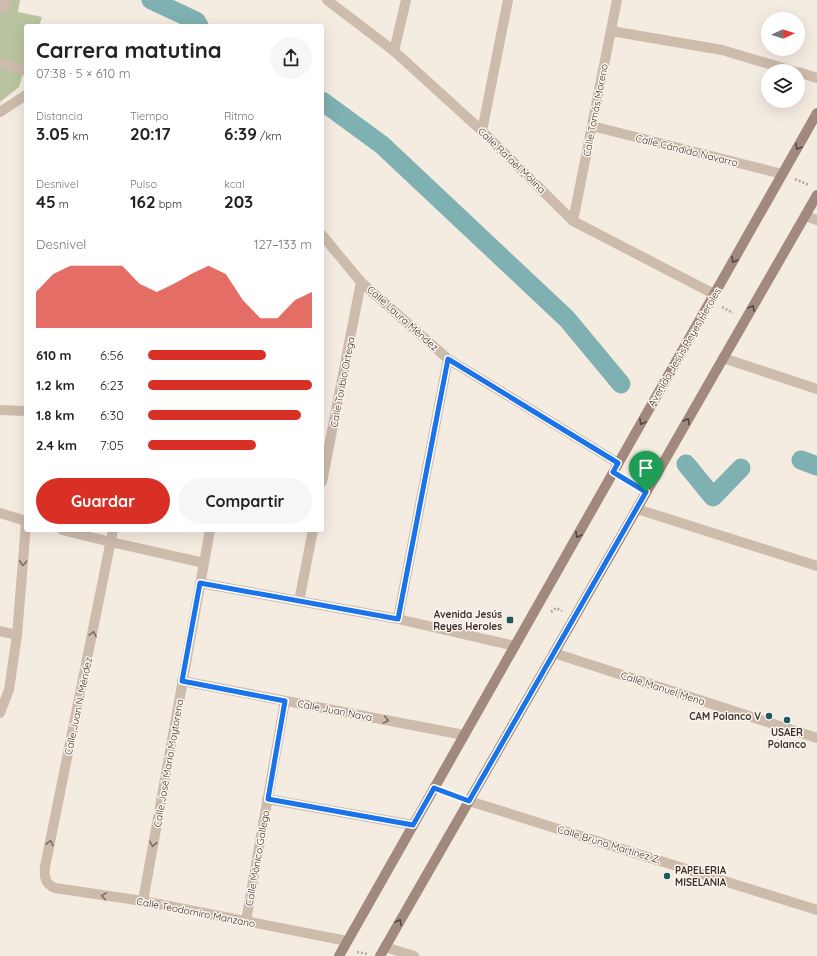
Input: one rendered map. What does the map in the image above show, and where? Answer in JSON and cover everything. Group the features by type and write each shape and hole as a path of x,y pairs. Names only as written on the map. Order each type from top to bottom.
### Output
{"street":[{"name":"Calle Rafaél Molina","path":"327,0 394,51 482,131 574,221 712,298"},
{"path":"394,51 406,0"},
{"path":"482,131 508,0"},
{"name":"Calle Tomás Moreno","path":"574,221 617,0"},
{"path":"611,31 722,50 769,64"},
{"path":"0,62 24,70"},
{"path":"805,74 817,78"},
{"path":"0,112 24,96"},
{"name":"Avenida Jesús Reyes Heroles","path":"339,956 817,113"},
{"name":"Calle Cándido Navarro","path":"592,126 782,174"},
{"path":"380,956 817,195"},
{"path":"805,216 817,220"},
{"name":"Calle Laura Méndez","path":"324,237 361,282 448,359 618,463"},
{"name":"Calle Toribio Ortega","path":"324,472 361,282"},
{"path":"723,358 817,388"},
{"path":"398,619 448,359"},
{"path":"0,410 24,411"},
{"path":"637,509 817,566"},
{"path":"0,512 24,520"},
{"path":"0,713 9,690 17,635 25,532"},
{"path":"70,532 204,563"},
{"name":"Calle Juan N. Méndez","path":"46,882 45,867 113,532"},
{"name":"Calle José María Maytorena","path":"143,901 210,532"},
{"path":"299,601 313,532"},
{"path":"200,583 398,619 515,646"},
{"path":"0,630 17,635"},
{"name":"Calle Manuel Mena","path":"554,653 817,738"},
{"name":"Calle Juan Nava","path":"182,681 464,735"},
{"name":"Calle Mónico Gallego","path":"246,921 285,701"},
{"path":"268,799 413,825"},
{"name":"Calle Bruno Martínez Z.","path":"469,801 817,910"},
{"name":"Calle Teodomiro Manzano","path":"46,882 55,888 143,901 347,941"},
{"path":"385,947 414,956"}],"path":[{"path":"782,174 810,185"},
{"path":"712,298 736,314"},
{"path":"613,472 646,492"},
{"path":"551,612 556,608 564,611 562,618"},
{"path":"434,788 469,801"}],"green space":[{"path":"0,0 20,0 18,12 42,17 40,24 24,24 24,70 19,87 0,102"}],"waterway":[{"path":"151,0 196,21 198,24"},
{"path":"324,102 382,145 567,319 621,384"},
{"path":"801,460 817,466"},
{"path":"686,464 713,497 741,468"}],"place":[{"name":"Avenida Jesús Reyes Heroles","path":"510,620"},
{"name":"CAM Polanco V","path":"769,716"},
{"name":"USAER Polanco","path":"787,720"},
{"name":"PAPELERIA MISELANIA","path":"667,876"}],"route":[{"path":"448,359 618,463 613,472 646,492 469,801 434,788 413,825 268,799 285,701 182,681 200,583 398,619 448,359"}]}
